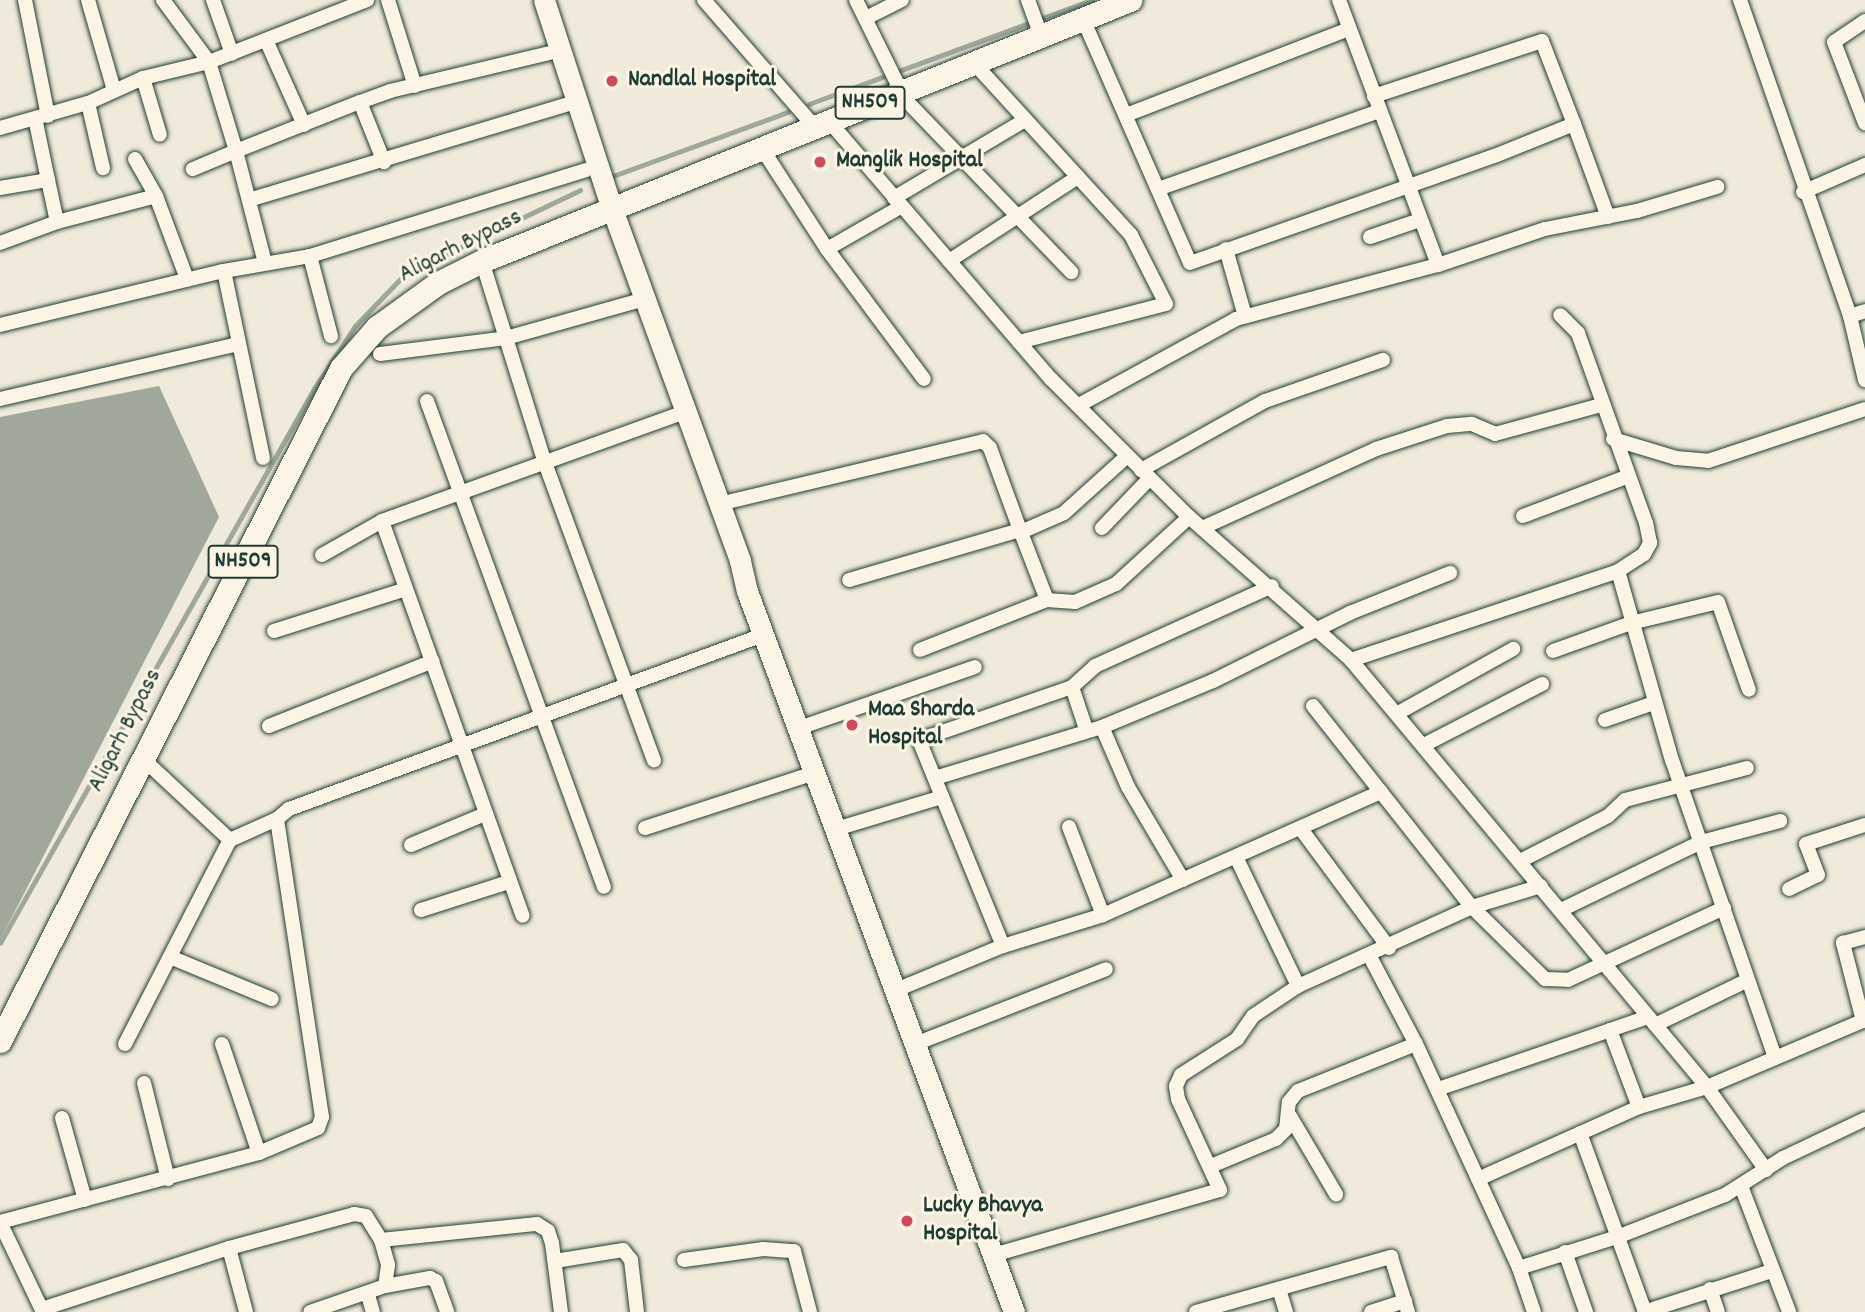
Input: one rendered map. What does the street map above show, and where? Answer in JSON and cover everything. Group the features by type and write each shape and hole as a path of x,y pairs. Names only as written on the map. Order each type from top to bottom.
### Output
{"highway":[{"name":"Aligarh Bypass","path":"0,1041 341,368 406,303 482,261 606,208 821,123 897,84 973,62 1038,27 1083,19 1130,0"}],"main road":[{"path":"531,0 586,170 606,208 719,504 747,592 1014,1312"},
{"path":"544,0 634,302 731,564 747,592"}],"street":[{"path":"25,0 48,180 57,222"},
{"path":"88,0 114,90"},
{"path":"163,0 209,62 252,199 265,263"},
{"path":"213,0 232,54"},
{"path":"0,128 88,103 143,78 232,54 367,0"},
{"path":"388,0 415,86"},
{"path":"704,0 898,202 1018,342 1126,457 1189,517 1272,586 1351,660 1398,713 1707,1087 1766,1170"},
{"path":"856,0 897,84 961,158 1071,272"},
{"path":"866,18 902,0"},
{"path":"1028,0 1038,27"},
{"path":"1339,0 1411,186 1420,220 1438,265"},
{"path":"1740,0 1782,117 1803,192 1850,316 1865,380"},
{"path":"1083,19 1190,263 1411,186 1574,124"},
{"path":"1865,21 1834,42 1865,123"},
{"path":"1126,115 1349,29"},
{"path":"266,40 304,125"},
{"path":"1374,96 1542,41 1608,216"},
{"path":"194,169 360,102 549,53"},
{"path":"973,62 1131,235 1166,304 1018,342"},
{"path":"143,78 160,135"},
{"path":"360,102 384,162"},
{"path":"88,103 103,168"},
{"path":"252,199 384,162 566,105"},
{"path":"1158,189 1380,111"},
{"path":"827,249 961,158 1025,120"},
{"path":"761,147 827,249 924,379"},
{"path":"135,159 156,196 187,279"},
{"path":"1803,192 1865,165"},
{"path":"0,325 187,279 310,256 586,170"},
{"path":"949,261 1078,177"},
{"path":"0,188 48,180"},
{"path":"1079,405 1245,316 1438,265 1545,229 1608,216 1717,187"},
{"path":"0,243 57,222 156,196"},
{"path":"1370,237 1420,220"},
{"path":"1226,249 1245,316"},
{"path":"310,256 331,336"},
{"path":"482,261 544,460 654,761"},
{"path":"224,271 263,458"},
{"path":"380,354 506,338 634,302"},
{"path":"1850,316 1865,311"},
{"path":"1351,660 1618,570 1644,554 1650,543 1578,333 1560,315"},
{"path":"0,399 239,344"},
{"path":"1102,528 1145,475 1265,401 1383,360"},
{"path":"427,401 464,491 540,714 604,887"},
{"path":"1202,528 1376,449 1447,426 1472,424 1495,434 1601,405"},
{"path":"1613,439 1676,458 1708,461 1865,409"},
{"path":"322,555 382,521 544,460 676,415"},
{"path":"719,504 983,440 990,448 1046,600"},
{"path":"849,580 1020,531 1064,513 1126,457"},
{"path":"1523,516 1626,477"},
{"path":"920,650 1046,600 1076,602 1116,584 1189,517"},
{"path":"382,521 403,590 463,742 485,814 523,916"},
{"path":"1618,570 1654,703 1680,785 1775,1058"},
{"path":"935,778 1086,729 1102,727 1321,631 1350,613 1450,573"},
{"path":"1003,946 919,740 1072,687 1095,666 1272,586"},
{"path":"274,631 403,590"},
{"path":"1553,651 1631,623 1718,602 1749,690"},
{"path":"125,1044 230,840 277,819 289,809 463,742 763,635"},
{"path":"1398,713 1513,649"},
{"path":"269,726 433,661"},
{"path":"799,728 975,667"},
{"path":"1424,745 1542,684"},
{"path":"1072,687 1086,729"},
{"path":"1605,720 1654,703"},
{"path":"1312,706 1472,907 1545,979 1568,980 1602,961 1724,908"},
{"path":"1102,727 1128,787 1183,880"},
{"path":"142,758 230,840"},
{"path":"1520,861 1608,816 1625,800 1747,768"},
{"path":"645,828 814,773"},
{"path":"896,990 1003,946 1103,915 1237,859 1381,792"},
{"path":"836,829 942,796"},
{"path":"411,845 485,814"},
{"path":"277,819 322,1118 312,1133 259,1153 168,1180 85,1200 2,1232 42,1311 229,1248 354,1214 374,1222 388,1265 385,1286"},
{"path":"1561,910 1701,842 1780,821"},
{"path":"1789,888 1818,875 1806,844 1865,825"},
{"path":"1069,827 1103,915"},
{"path":"1301,829 1389,948"},
{"path":"1237,859 1298,986"},
{"path":"421,910 509,882"},
{"path":"993,1255 1220,1190 1178,1099 1176,1086 1181,1075 1237,1039 1253,1016 1298,986 1389,948 1472,907 1541,886"},
{"path":"1478,1179 1639,1107 1707,1087 1864,1021 1843,943 1865,937"},
{"path":"1369,956 1438,1089 1519,1268 1534,1312"},
{"path":"170,957 272,999"},
{"path":"915,1044 1106,969"},
{"path":"1438,1089 1610,1030 1651,1021 1748,980"},
{"path":"1610,1030 1639,1107"},
{"path":"222,1044 259,1153"},
{"path":"1335,1194 1290,1116 1289,1102 1298,1091 1416,1044"},
{"path":"145,1083 168,1180"},
{"path":"1210,1166 1276,1139 1290,1116"},
{"path":"62,1118 85,1200"},
{"path":"1519,1268 1617,1237 1741,1186 1766,1170 1865,1119"},
{"path":"1580,1133 1617,1237 1651,1311 1710,1289 1772,1271"},
{"path":"1741,1186 1789,1312"},
{"path":"381,1240 537,1224 548,1231 555,1261 561,1312"},
{"path":"229,1248 246,1312"},
{"path":"684,1260 763,1249 794,1251 810,1312"},
{"path":"555,1261 623,1250 631,1260 637,1312"},
{"path":"1564,1252 1586,1312"},
{"path":"1196,1312 1391,1257 1406,1306 1371,1312"},
{"path":"313,1311 368,1295 385,1286 430,1278 436,1281 447,1312"},
{"path":"1279,1289 1286,1312"},
{"path":"1710,1289 1718,1312"},
{"path":"368,1295 373,1312"}],"shaded area":[{"path":"159,386 219,517 0,940 0,417"}],"waterway":[{"path":"809,104 1091,0"},
{"path":"613,176 788,112"},
{"path":"0,943 314,389 355,326 405,274 580,190"}],"place":[{"name":"Nandlal Hospital","path":"612,81"},
{"name":"Manglik Hospital","path":"820,162"},
{"name":"Maa Sharda Hospital","path":"852,725"},
{"name":"Lucky Bhavya Hospital","path":"907,1221"}]}
